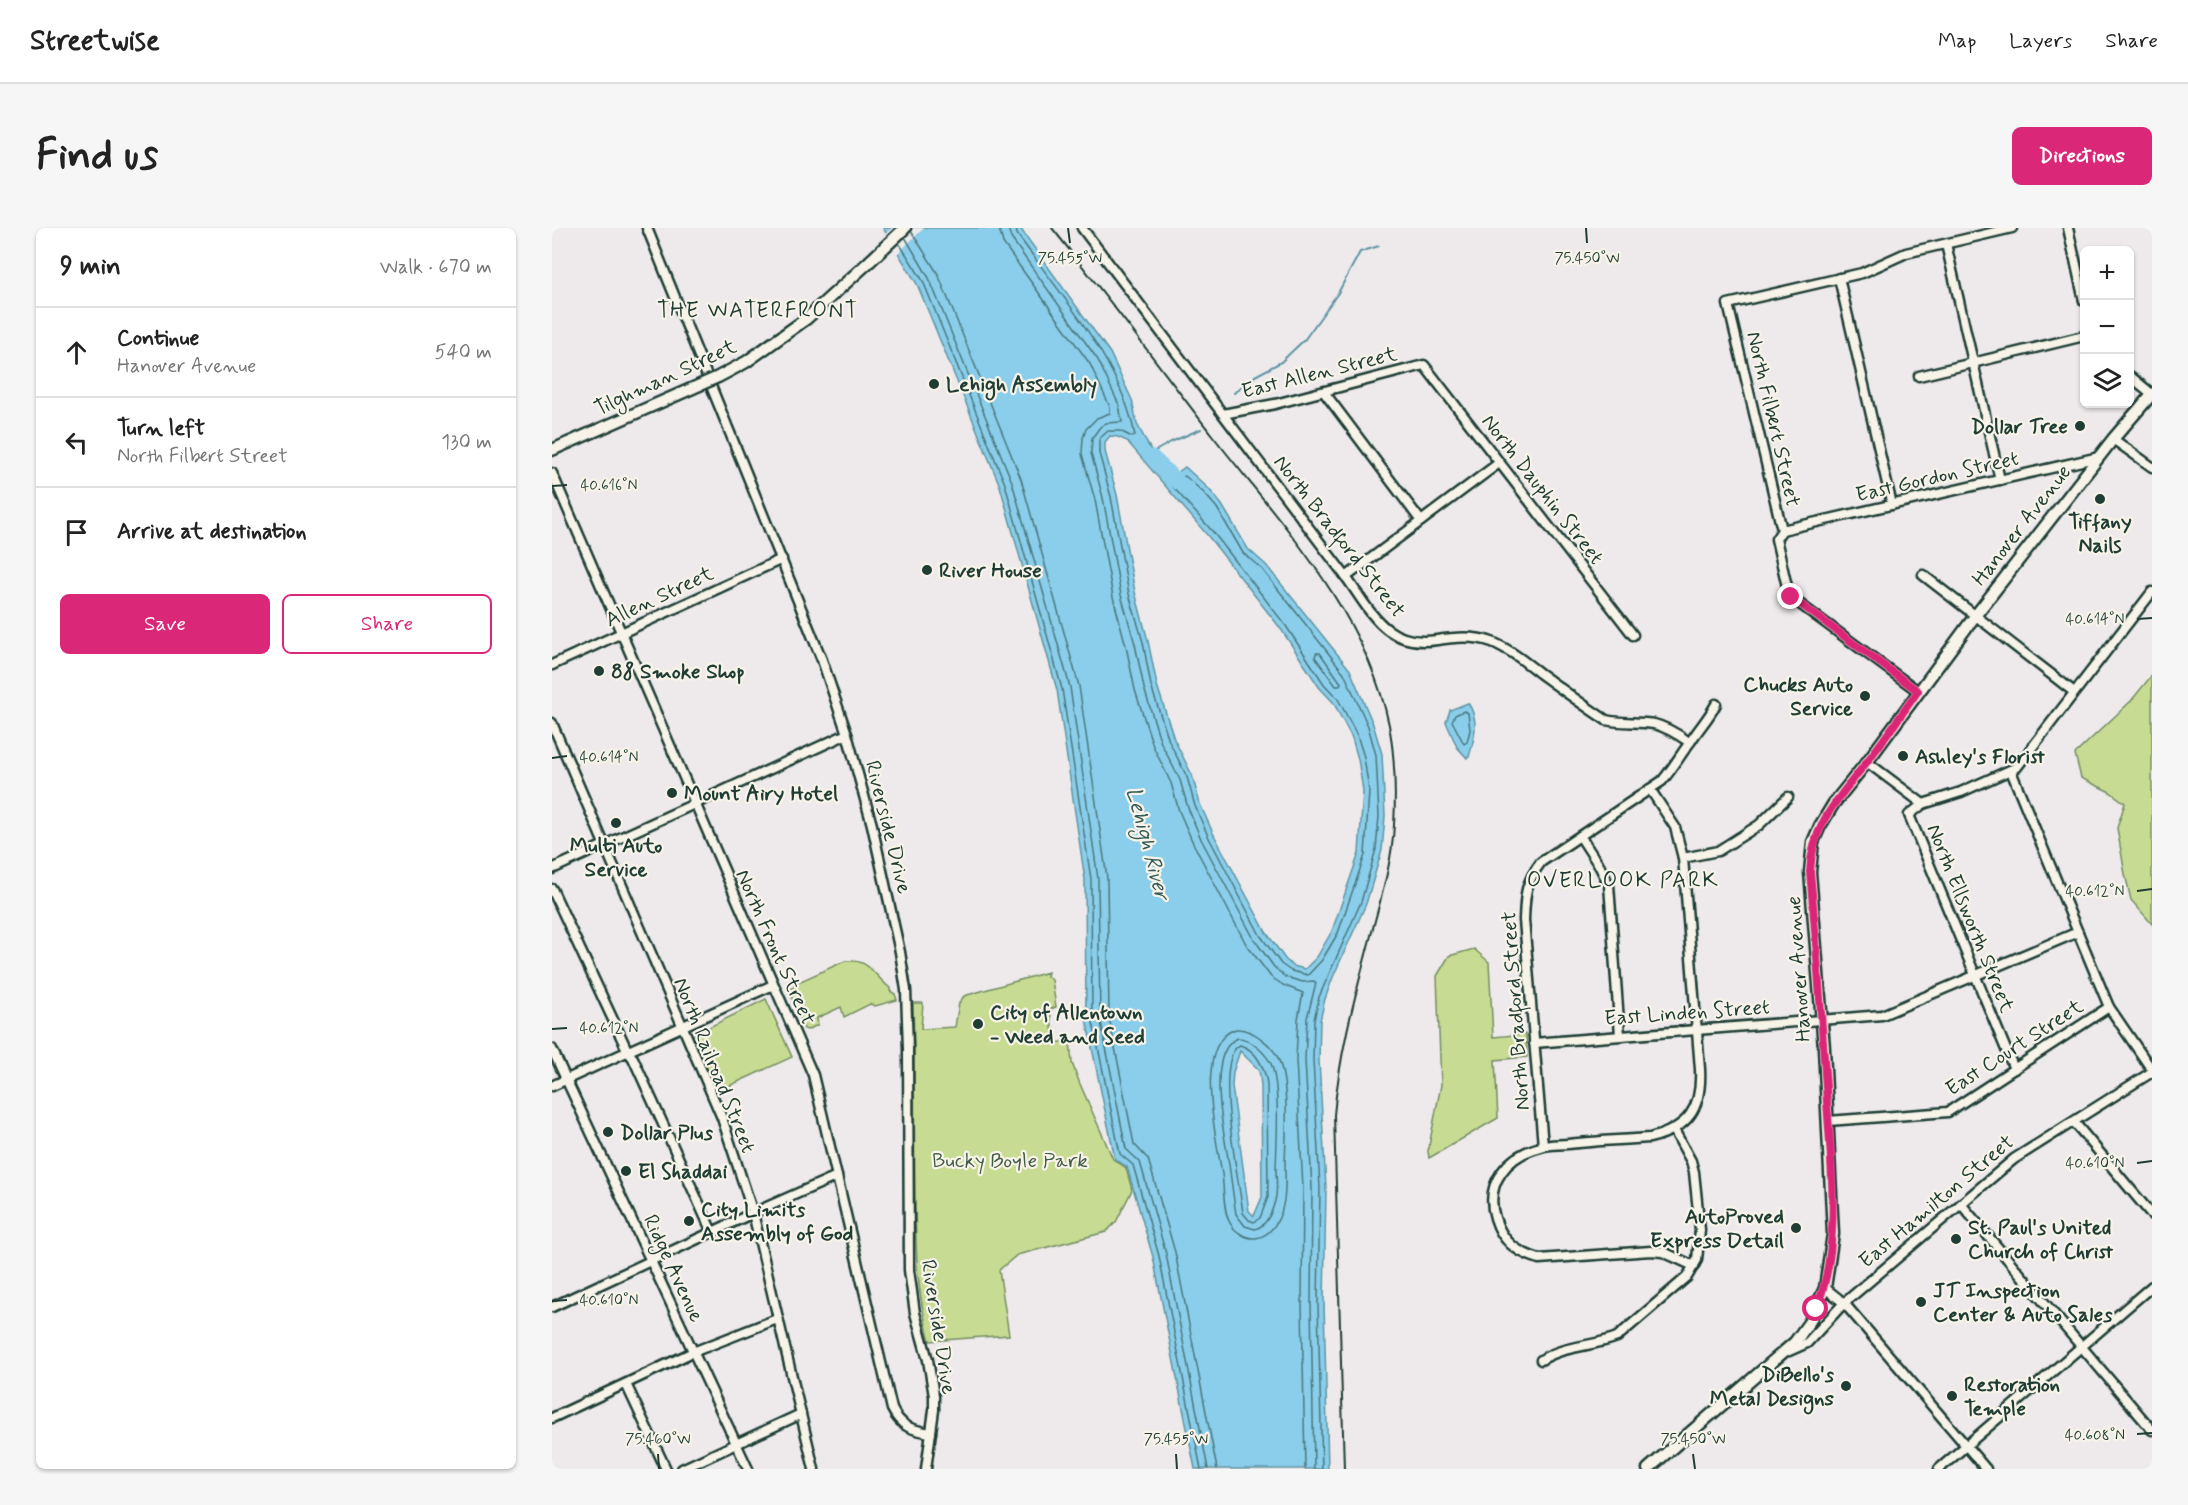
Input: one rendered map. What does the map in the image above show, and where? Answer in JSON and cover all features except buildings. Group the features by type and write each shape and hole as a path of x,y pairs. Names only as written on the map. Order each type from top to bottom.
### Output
{"main road":[{"name":"Tilghman Street","path":"552,450 746,362 795,328 905,228"},
{"name":"Hanover Avenue","path":"1783,1353 1810,1321 1825,1288 1833,1234 1822,1019 1810,872 1810,858 1814,842 1827,813 1975,615 2113,439 2152,394"},
{"name":"East Hamilton Street","path":"1648,1469 1783,1353"}],"street":[{"name":"Riverside Drive","path":"647,228 822,660 847,734 872,825 906,990 909,1059 909,1270 915,1312 933,1382 934,1410 926,1469"},
{"name":"North Bradford Street","path":"1082,228 1378,622 1398,636 1418,642 1451,637 1492,642 1514,654 1606,720 1621,724 1655,724 1674,732 1689,742"},
{"path":"1892,505 1839,278 1872,269 1904,254 2012,228"},
{"path":"2068,228 2085,300"},
{"path":"1946,244 2000,480"},
{"name":"North Filbert Street","path":"1839,278 1728,304 1782,530 1776,539 1788,591 1791,597 1918,691"},
{"path":"1918,376 2080,337"},
{"name":"East Allen Street","path":"1223,414 1324,392 1424,365"},
{"name":"North Dauphin Street","path":"1424,365 1633,635"},
{"path":"2134,379 2152,394"},
{"path":"1324,392 1421,521"},
{"path":"2113,439 2152,467"},
{"name":"East Gordon Street","path":"1782,530 2099,457"},
{"path":"1346,577 1499,463"},
{"name":"North Front Street","path":"552,473 813,1075 892,1409 900,1423 931,1433"},
{"name":"Allen Street","path":"552,665 782,559"},
{"path":"1923,575 2074,692"},
{"path":"1923,804 1961,792 2011,771 2018,765 2152,592"},
{"path":"1620,1035 1609,885 1580,836 1662,781 1677,765 1689,742 1711,715 1716,704"},
{"name":"North Railroad Street","path":"552,723 722,1118 753,1213 814,1469"},
{"path":"552,870 847,734"},
{"name":"North Ellsworth Street","path":"1867,762 1923,804 1909,815 2014,1069"},
{"path":"2011,771 2109,1007 2152,1071"},
{"path":"1650,789 1675,827 1683,858 1701,1088 1695,1110 1674,1130 1650,1138 1543,1146 1521,1153 1509,1162 1495,1182 1491,1207 1498,1227 1510,1245 1524,1254 1539,1259 1652,1251 1663,1252 1694,1266"},
{"path":"1683,858 1718,852 1759,825 1788,797"},
{"name":"North Bradford Street","path":"1543,1146 1524,920 1525,892 1531,875 1541,862 1580,836"},
{"path":"552,889 628,1052 633,1058 712,1232"},
{"name":"East Linden Street","path":"1534,1043 1882,1015 2078,932"},
{"path":"552,1086 773,985"},
{"name":"East Court Street","path":"1828,1121 1948,1112 2109,1007"},
{"name":"Ridge Avenue","path":"552,1049 748,1469"},
{"name":"East Hamilton Street","path":"1783,1353 1807,1343 1844,1303 2014,1159 2152,1071"},
{"path":"2074,1122 2152,1215"},
{"path":"1541,1360 1564,1348 1604,1342 1617,1337 1688,1277 1700,1247 1700,1230 1694,1172 1691,1161 1674,1130"},
{"path":"552,1307 837,1176"},
{"path":"1961,1204 2152,1430"},
{"path":"1940,1469 2152,1286"},
{"path":"1825,1288 1844,1303 1986,1469"},
{"path":"552,1418 693,1352 777,1319"},
{"path":"626,1384 666,1469"},
{"path":"682,1469 801,1414"}],"green space":[{"path":"2152,675 2152,924 2131,900 2125,874 2117,828 2125,803 2110,792 2081,778 2075,754 2131,701"},
{"path":"1474,949 1489,962 1493,1037 1526,1034 1527,1057 1495,1060 1498,1118 1429,1158 1428,1151 1441,1085 1437,976 1449,956"},
{"path":"845,961 860,962 870,968 890,988 897,1000 875,1006 870,1004 844,1017 841,1007 817,1018 818,1025 804,1029 789,990 795,986 794,984"},
{"name":"Bucky Boyle Park","path":"1048,972 1047,976 1052,980 1056,1007 1050,1009 1054,1043 1070,1041 1072,1063 1080,1084 1113,1159 1126,1168 1132,1190 1116,1222 1106,1232 1017,1255 999,1270 1009,1335 930,1341 919,1287 916,1254 913,1003 923,1003 921,1029 955,1027 959,1003 964,996"},
{"path":"766,999 792,1057 716,1092 691,1036"}],"water":[{"name":"Lehigh River","path":"883,228 1020,228 1110,353 1132,400 1137,424 1153,454 1170,478 1185,467 1209,489 1222,505 1248,549 1266,565 1350,670 1373,724 1382,754 1385,816 1382,850 1366,904 1333,977 1320,1021 1319,1060 1326,1188 1324,1303 1328,1469 1195,1469 1153,1257 1127,1167 1115,1159 1086,1019 1085,880 1057,690 1000,486 917,284","holes":["1110,436 1127,441 1208,536 1281,629 1319,687 1333,702 1352,738 1363,791 1359,853 1332,931 1317,957 1305,969 1293,966 1285,959 1266,932 1213,833 1200,804 1192,775 1174,739 1157,685 1135,592 1117,495 1105,451 1105,442","1240,1051 1259,1070 1261,1085 1262,1197 1254,1216 1249,1211 1232,1086 1233,1072"]},
{"path":"1468,703 1474,716 1475,730 1467,758 1457,747 1446,722 1450,710"}],"pier":[{"path":"892,228 924,228 896,255 884,235"}],"waterway":[{"path":"1234,393 1255,376 1281,362 1305,339 1338,293 1360,252 1379,246"},
{"path":"1150,454 1201,429"},
{"path":"1152,457 1179,483 1188,488"}],"railway":[{"path":"1052,228 1318,571 1361,645 1378,684 1389,725 1393,750 1395,812 1391,855 1348,1028 1339,1071 1334,1115 1344,1469"}],"place":[{"name":"Lehigh Assembly","path":"934,384"},
{"name":"Dollar Tree","path":"2080,426"},
{"name":"Tiffany Nails","path":"2100,499"},
{"name":"River House","path":"927,570"},
{"name":"88 Smoke Shop","path":"599,671"},
{"name":"Chucks Auto Service","path":"1865,696"},
{"name":"Ashley's Florist","path":"1903,756"},
{"name":"Mount Airy Hotel","path":"672,793"},
{"name":"Multi Auto Service","path":"616,823"},
{"name":"City of Allentown - Weed and Seed","path":"978,1024"},
{"name":"Dollar Plus","path":"608,1132"},
{"name":"El Shaddai","path":"626,1171"},
{"name":"City Limits Assembly of God","path":"689,1221"},
{"name":"AutoProved Express Detail","path":"1796,1228"},
{"name":"St. Paul's United Church of Christ","path":"1956,1239"},
{"name":"JT Inspection Center & Auto Sales","path":"1921,1302"},
{"name":"DiBello's Metal Designs","path":"1846,1386"},
{"name":"Restoration Temple","path":"1952,1396"}],"district":[{"name":"THE WATERFRONT","path":"758,309"},
{"name":"OVERLOOK PARK","path":"1623,879"}],"route":[{"path":"1791,597 1918,691 1827,813 1820,825 1810,858 1833,1220 1825,1288 1816,1309"}]}
